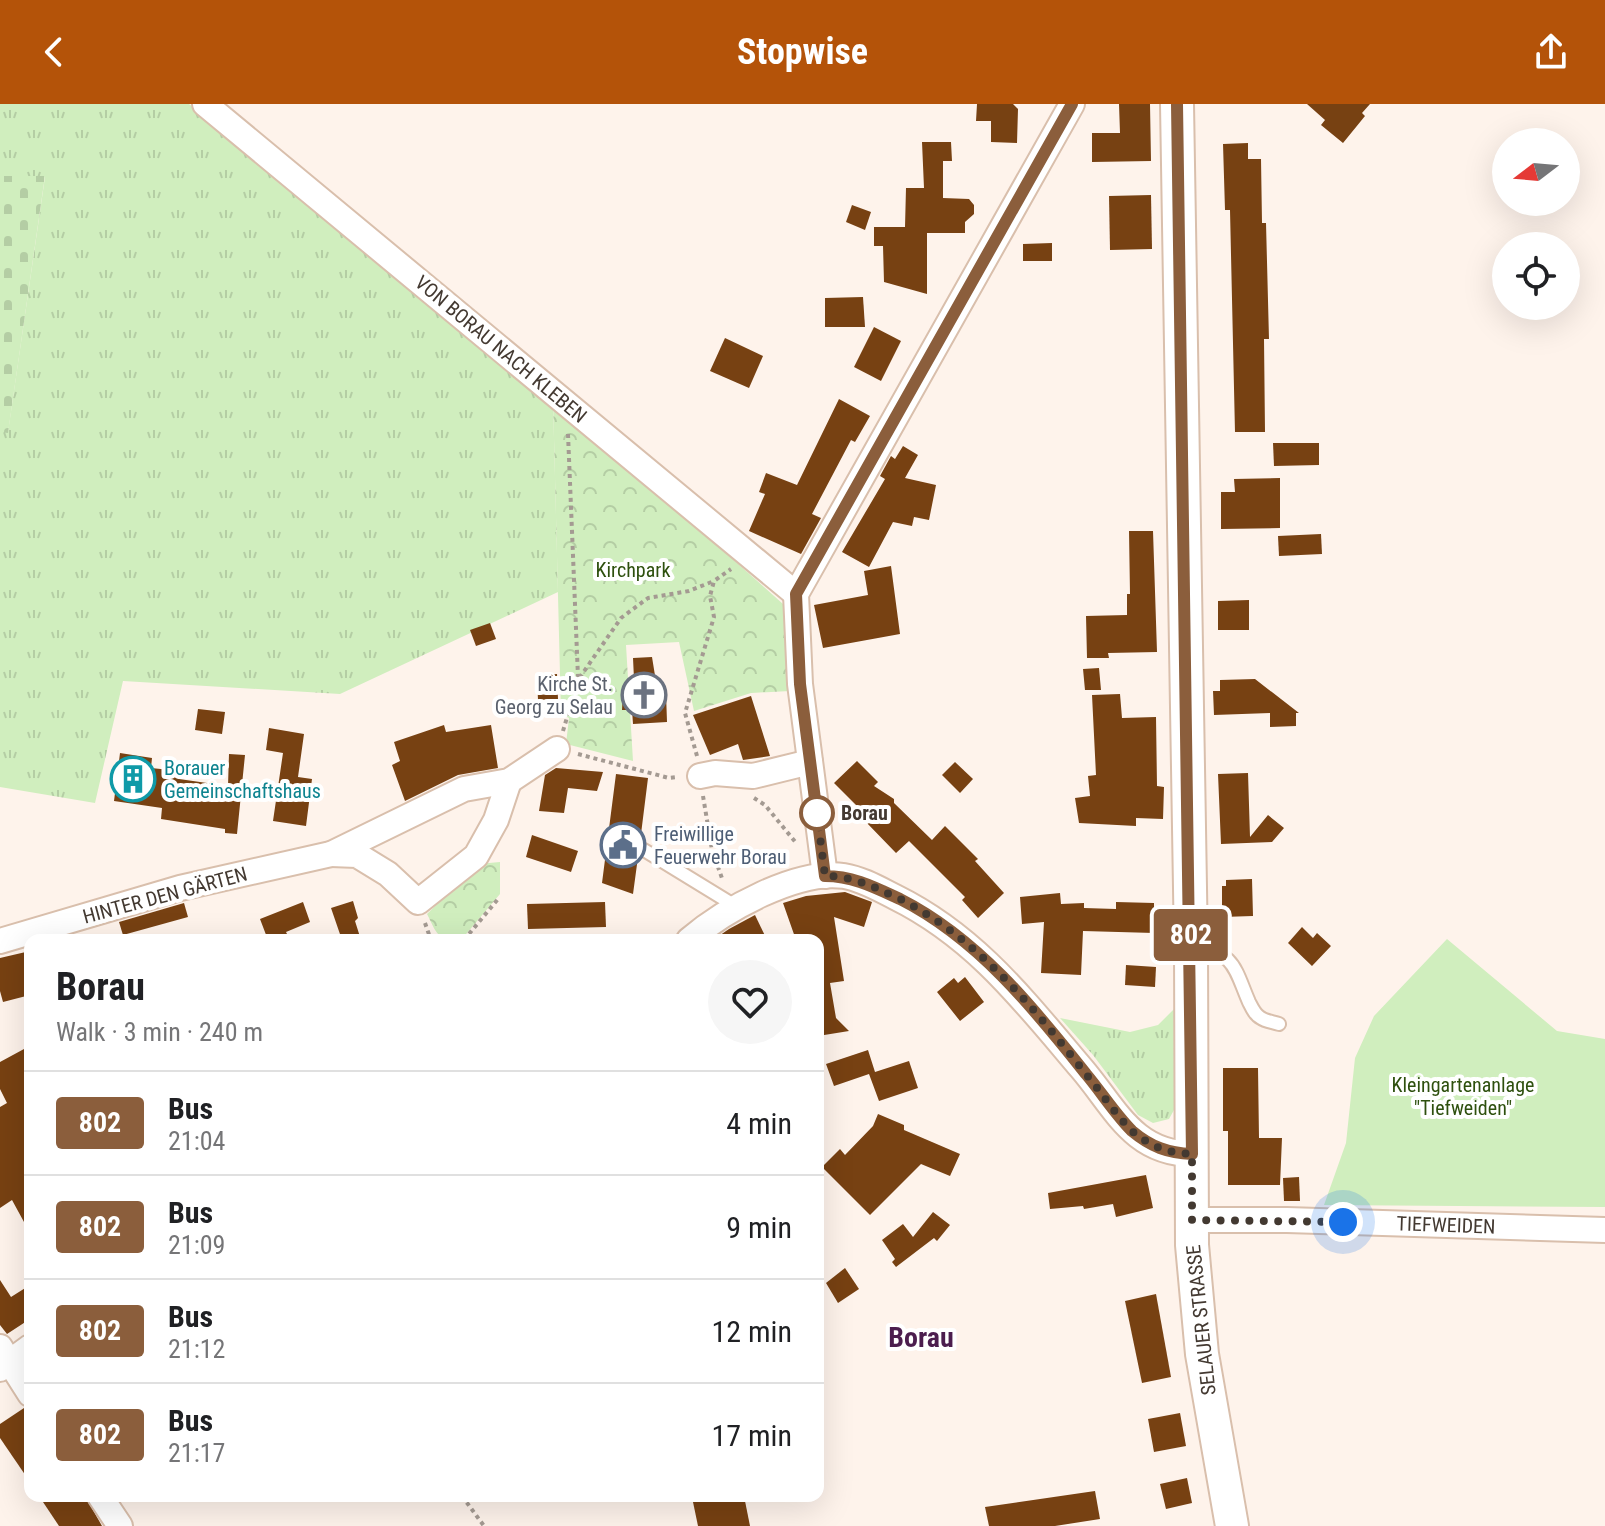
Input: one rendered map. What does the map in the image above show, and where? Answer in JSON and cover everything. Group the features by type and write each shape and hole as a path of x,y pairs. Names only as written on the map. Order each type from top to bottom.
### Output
{"main road":[{"name":"SELAUER STRASSE","path":"1177,104 1191,948 1192,1220 1202,1354 1232,1526"}],"street":[{"name":"VON BORAU NACH KLEBEN","path":"205,104 796,594"},
{"path":"825,876 800,684 796,594 1072,104"},
{"path":"331,854 464,789 509,781 557,749"},
{"path":"700,776 715,773 753,776 810,762"},
{"path":"331,854 357,855 388,874 418,902 476,856 496,820 509,781"},
{"name":"HINTER DEN GÄRTEN","path":"0,941 180,888 331,854"},
{"path":"696,934 737,907 791,883 825,876 844,876 865,882 916,908 959,936 1007,982 1132,1131 1159,1149 1192,1154"},
{"name":"TIEFWEIDEN","path":"1192,1220 1605,1230"},
{"path":"24,1350 3,1359 24,1386"},
{"path":"104,1502 120,1526"}],"lane":[{"path":"644,850 737,907"},
{"path":"1191,948 1212,950 1227,957 1254,1012 1279,1024"}],"path":[{"path":"567,403 578,680"},
{"path":"669,778 630,765 557,749 578,680 621,618 648,598 689,591 714,581 749,556"},
{"path":"714,581 710,596 714,617 685,713 696,747 712,850 737,907"},
{"path":"752,797 765,805 825,876"},
{"path":"469,934 498,899"},
{"path":"466,1502 484,1526"}],"green space":[{"path":"0,104 189,104 553,399 558,592 340,694 123,681 95,803 0,787 0,432 8,432 45,177 0,176"},
{"path":"0,176 45,176 8,433 0,432"},
{"name":"Kirchpark","path":"553,399 783,604 790,691 751,693 694,711 679,642 626,645 633,761 566,744 569,718 561,714"},
{"path":"500,862 500,894 466,934 439,934 427,914 478,864"},
{"name":"Kleingartenanlage \"Tiefweiden\"","path":"1447,939 1557,1031 1605,1039 1605,1207 1324,1205 1346,1143 1355,1058 1374,1016"},
{"path":"1174,1009 1174,1110 1169,1119 1153,1123 1138,1115 1093,1055 1060,1018 1130,1032 1158,1025"}],"building":[{"path":"977,104 1013,104 1018,109 1017,143 991,142 991,121 976,121"},
{"path":"1119,104 1150,104 1151,161 1092,162 1092,133 1120,133"},
{"path":"1307,104 1370,104 1362,113 1365,116 1343,143 1321,125 1325,120"},
{"path":"922,142 951,142 952,161 943,161 943,198 969,199 974,205 974,214 965,222 965,233 927,233 927,294 884,282 883,246 874,246 874,227 905,227 906,188 924,188"},
{"path":"1248,143 1248,159 1261,159 1262,223 1266,223 1269,339 1264,339 1265,432 1235,432 1230,210 1225,210 1223,144"},
{"path":"1151,195 1152,249 1110,250 1109,196"},
{"path":"852,205 871,212 865,230 846,222"},
{"path":"1052,243 1052,261 1023,261 1023,244"},
{"path":"863,297 865,327 825,327 825,298"},
{"path":"874,327 901,341 881,381 854,367"},
{"path":"725,338 763,356 749,388 710,371"},
{"path":"839,399 870,416 855,442 851,440 812,514 821,518 801,554 749,531 765,494 759,492 766,473 797,485"},
{"path":"1273,443 1319,443 1319,465 1274,466"},
{"path":"903,446 918,455 905,478 936,485 929,520 914,517 912,526 893,522 869,567 842,552 885,479 880,476 891,456 895,459"},
{"path":"1280,478 1280,528 1221,529 1221,492 1235,492 1234,479"},
{"path":"1129,531 1153,531 1157,652 1108,653 1109,658 1087,658 1086,616 1127,615 1127,594 1130,594"},
{"path":"1321,534 1322,554 1279,556 1278,536"},
{"path":"891,566 900,634 823,648 814,605 868,595 864,571"},
{"path":"1249,600 1249,630 1218,630 1218,601"},
{"path":"490,623 496,639 476,646 470,630"},
{"name":"Kirche St. Georg zu Selau","path":"652,657 658,694 666,693 667,722 633,724 632,710 622,710 623,693 630,692 629,679 634,679 633,658"},
{"path":"1099,668 1101,690 1085,690 1083,669"},
{"path":"557,674 558,699 538,700 537,675"},
{"path":"1255,679 1299,713 1296,713 1296,726 1270,727 1270,713 1214,715 1213,691 1220,691 1220,680"},
{"path":"1120,694 1122,718 1156,717 1157,786 1164,787 1163,819 1136,818 1136,826 1079,823 1075,798 1090,796 1088,776 1096,775 1092,695"},
{"path":"751,696 770,756 743,760 738,744 710,755 693,715"},
{"path":"198,709 225,712 222,734 195,730"},
{"path":"444,725 446,732 491,725 498,768 458,775 405,801 392,765 400,761 394,742"},
{"path":"269,728 304,734 298,777 312,779 306,826 273,821 283,753 266,750"},
{"path":"120,753 152,758 151,768 180,771 179,779 228,786 229,754 245,755 237,834 225,833 225,829 161,819 162,808 114,801"},
{"path":"857,761 878,782 874,786 894,799 894,803 932,840 945,826 978,859 975,861 1004,893 978,918 962,900 965,897 909,841 896,853 864,820 868,817 834,783"},
{"path":"955,762 973,779 960,793 942,775"},
{"path":"556,768 603,772 597,791 568,788 564,813 539,811 545,775"},
{"path":"1248,773 1250,837 1268,815 1284,828 1272,842 1221,844 1218,774"},
{"path":"616,774 648,778 640,842 635,849 638,857 633,894 602,883"},
{"path":"532,835 578,851 571,872 526,857"},
{"path":"1252,879 1253,916 1222,917 1222,886 1226,886 1226,880"},
{"path":"845,892 872,902 864,927 834,917 844,981 830,983 836,1018 849,1031 824,1035 824,934 794,934 783,903 806,896"},
{"path":"1060,893 1061,904 1084,903 1084,908 1116,909 1116,902 1154,903 1154,933 1083,931 1081,975 1041,973 1044,922 1022,924 1020,897"},
{"path":"353,901 359,934 340,934 331,908"},
{"path":"303,902 310,922 287,934 266,934 260,919"},
{"path":"605,902 606,927 528,929 527,904"},
{"path":"184,903 188,917 127,934 123,934 119,922"},
{"path":"755,915 764,934 722,934"},
{"path":"1302,927 1313,938 1317,933 1331,946 1312,966 1288,943"},
{"path":"24,952 24,997 3,1002 0,958"},
{"path":"1126,965 1156,967 1155,987 1125,985"},
{"path":"965,977 984,1002 960,1021 937,992 954,978 958,983"},
{"path":"24,1049 24,1222 12,1200 0,1208 0,1107 7,1103 0,1089 0,1062"},
{"path":"868,1050 875,1072 909,1061 918,1088 879,1101 869,1074 834,1086 826,1064"},
{"path":"1223,1068 1258,1068 1259,1138 1282,1138 1280,1185 1228,1185 1228,1131 1223,1131"},
{"path":"878,1114 904,1125 904,1130 960,1154 950,1176 921,1164 870,1215 824,1169 824,1165 840,1149 845,1155 873,1126"},
{"path":"1146,1175 1153,1208 1116,1217 1113,1204 1084,1209 1083,1206 1050,1209 1048,1193"},
{"path":"1299,1177 1300,1201 1284,1201 1283,1178"},
{"path":"933,1212 950,1225 937,1241 934,1238 896,1267 892,1262 895,1259 882,1240 903,1224 913,1237"},
{"path":"845,1268 859,1289 838,1303 826,1283"},
{"path":"0,1280 11,1297 24,1289 24,1323 7,1334 0,1325"},
{"path":"1156,1294 1171,1377 1142,1383 1125,1301"},
{"path":"24,1408 24,1473 0,1438 0,1424"},
{"path":"1180,1413 1186,1446 1154,1452 1148,1419"},
{"path":"1187,1478 1192,1503 1166,1509 1160,1484"},
{"path":"1095,1491 1100,1519 1055,1526 989,1526 985,1507"},
{"path":"43,1502 88,1502 102,1526 59,1526"},
{"path":"693,1502 745,1502 750,1526 698,1526"}],"bus line":[{"name":"802","path":"1072,104 796,594 800,684 825,876 844,876 865,882 916,908 959,936 1007,982 1132,1131 1152,1146 1167,1152 1192,1154 1177,104"}],"place":[{"name":"Kirche St. Georg zu Selau","path":"644,695"},
{"name":"Borauer Gemeinschaftshaus","path":"133,779"},
{"name":"Borau","path":"817,813"},
{"name":"Freiwillige Feuerwehr Borau","path":"623,845"}],"district":[{"name":"Borau","path":"921,1337"}],"route":[{"path":"817,813 825,876 844,876 865,882 916,908 959,936 1007,982 1132,1131 1152,1146 1167,1152 1192,1154 1192,1220 1343,1222"}]}
